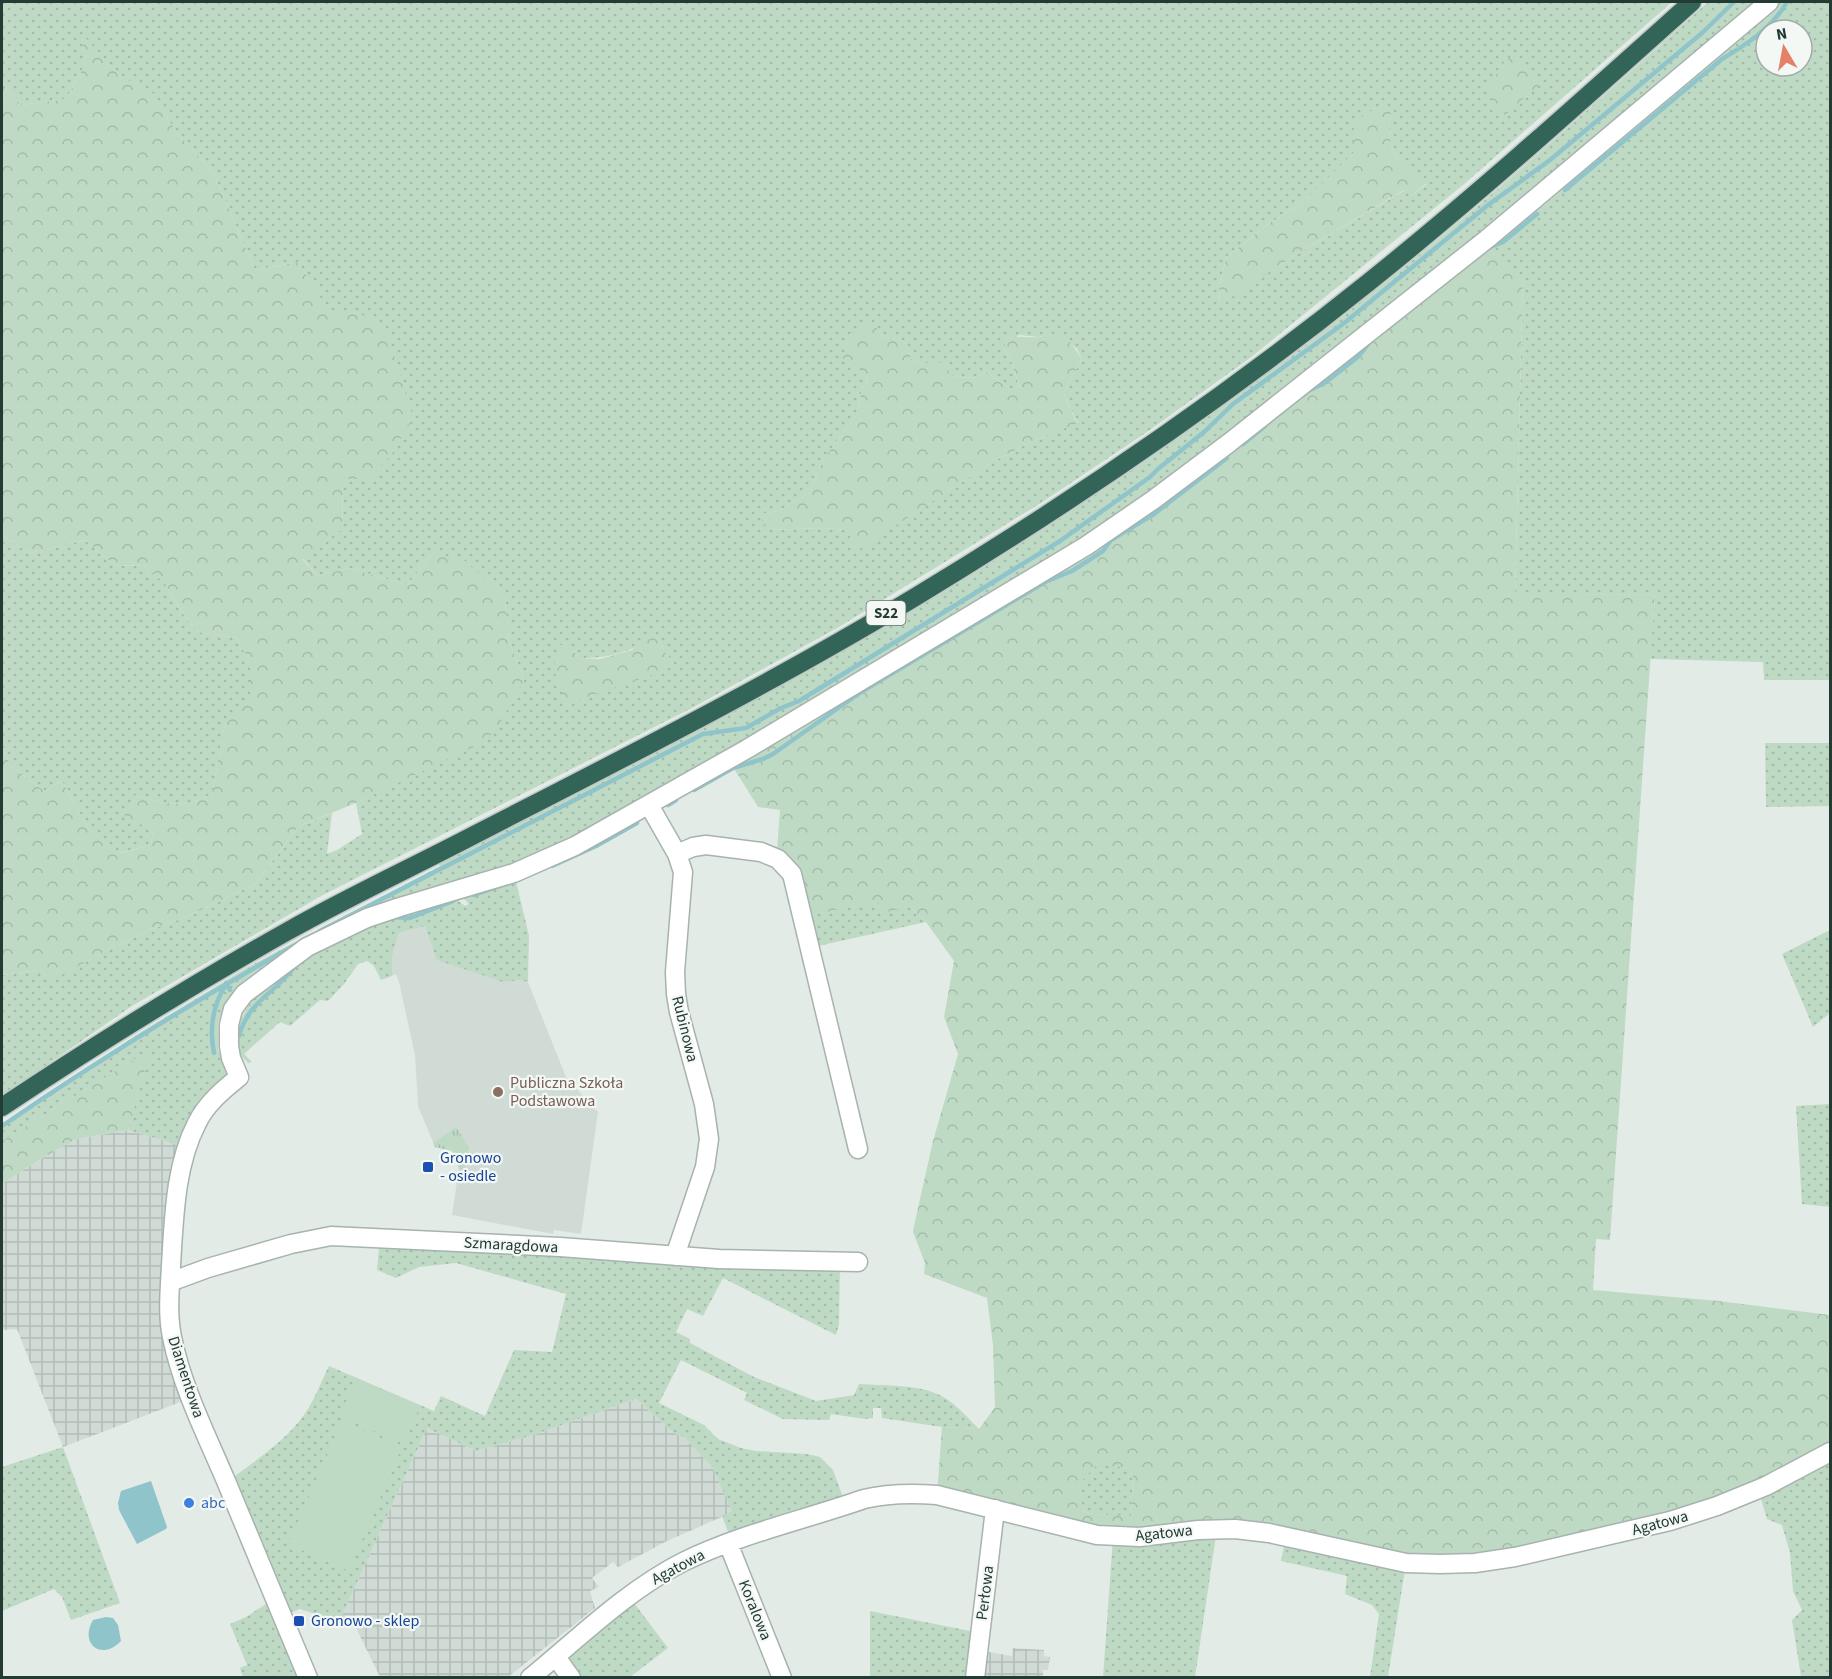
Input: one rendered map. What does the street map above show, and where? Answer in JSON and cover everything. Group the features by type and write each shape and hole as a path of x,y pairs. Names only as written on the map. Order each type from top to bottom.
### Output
{"highway":[{"name":"S22","path":"2,1107 118,1030 293,928 662,738 798,664 917,596 1081,493 1245,378 1366,285 1524,153 1692,2"}],"street":[{"path":"649,805 1048,570 1153,500 1292,394 1519,213 1769,2"},
{"name":"Rubinowa","path":"649,805 677,854 683,872 675,972 676,994 704,1104 709,1146 702,1179 675,1256"},
{"name":"Diamentowa","path":"308,1677 186,1384 171,1332 170,1282 179,1184 186,1147 202,1113 224,1089 239,1077 231,1058 228,1035 233,1009 244,994 308,947 338,931 378,914 508,875 552,858 649,805"},
{"path":"677,854 693,847 706,845 761,852 778,859 792,874 858,1149"},
{"name":"Szmaragdowa","path":"170,1282 208,1268 281,1247 331,1236 560,1247 719,1259 858,1262"},
{"name":"Agatowa","path":"530,1677 645,1584 683,1562 729,1543 864,1499 887,1494 938,1495 1107,1536 1140,1537 1198,1530 1235,1529 1269,1533 1406,1563 1475,1563 1608,1537 1694,1514 1766,1486 1830,1452"},
{"name":"Perłowa","path":"975,1677 995,1509"},
{"name":"Koralowa","path":"729,1543 782,1677"},
{"path":"556,1657 571,1677"}],"shaded area":[{"name":"Publiczna Szkoła Podstawowa","path":"425,926 503,981 528,982 566,1077 598,1112 581,1234 554,1230 553,1234 452,1215 459,1168 452,1151 435,1147 418,1106 415,1055 399,982 396,974 392,976 392,957 399,933"},
{"path":"128,1130 186,1147 169,1299 191,1398 63,1447 17,1329 2,1330 2,1184 76,1139"},
{"path":"636,1399 674,1433 685,1438 713,1468 733,1512 667,1541 618,1567 613,1562 592,1578 599,1587 590,1591 595,1608 508,1677 380,1677 356,1628 339,1622 427,1428 476,1451 533,1435"},
{"path":"1013,1648 1044,1650 1044,1656 1050,1657 1048,1670 1043,1670 1043,1677 975,1678 978,1650 1012,1656"}],"green space":[{"path":"2,2 1672,2 1463,185 1250,358 1147,432 1041,503 839,627 690,709 321,896 132,1006 2,1096 2,975 38,970 51,980 150,930 186,917 255,884 299,826 332,813 327,854 337,850 362,834 356,803 434,765 524,680 509,641 505,598 434,553 407,585 349,568 318,576 302,558 342,529 343,478 358,313 331,315 298,262 255,270 213,172 176,132 153,94 120,76 83,36 83,69 66,99 21,105 2,83","holes":["1391,113 1389,129 1396,156 1409,172 1427,184 1412,195 1405,190 1289,259 1220,304 1219,290 1226,258 1268,224 1301,204","876,327 884,339 898,338 907,344 911,359 923,364 948,368 952,376 974,377 985,371 1009,388 1020,389 1012,363 1004,348 1019,335 1038,337 1054,334 1065,339 1077,349 1082,360 1066,390 1068,403 1078,422 994,461 857,550 847,530 823,528 769,530 763,514 781,510 809,493 824,458 856,416 862,389 868,379 847,345 851,333","657,637 674,664 578,700 568,706 574,650 578,658 600,657 629,650"]},
{"path":"1708,2 1830,2 1830,680 1764,680 1763,662 1650,659 1655,594 1515,596 1523,276 1513,275 1118,525 514,873 529,936 528,982 520,980 503,982 437,960 425,926 399,933 392,957 392,976 381,980 374,966 367,961 358,964 328,1001 320,1000 290,1026 280,1022 244,1054 252,1062 248,1063 239,1053 235,1039 238,1023 252,1000 295,968 301,959 335,937 453,897 465,906 469,904 463,898 461,889 304,944 258,971 236,989 225,1003 218,1023 218,1048 221,1059 231,1058 235,1067 186,1147 128,1130 150,1050 2,1141 2,1124 141,1032 248,967 787,682 894,622 1064,516 1175,441 1338,320 1447,232 1552,142"},
{"path":"83,35 120,76 153,93 176,132 213,172 255,270 298,262 331,314 358,313 385,326 413,418 392,454 369,479 343,479 342,529 302,559 318,576 349,568 407,585 434,553 464,560 505,598 509,641 524,680 500,723 486,741 356,803 299,826 255,884 186,917 150,930 51,981 38,970 2,975 2,745 10,765 44,791 62,781 88,828 120,853 151,845 153,830 124,817 135,795 164,803 189,804 212,794 225,723 250,702 250,662 237,638 199,632 185,617 164,582 144,566 114,565 85,540 30,553 2,533 2,83 21,105 66,99 83,69"},
{"path":"1516,55 1541,83 1505,115 1490,99 1486,87 1489,78 1499,73 1504,61"},
{"path":"1386,106 1391,113 1390,137 1395,155 1407,169 1427,183 1412,195 1404,190 1289,259 1220,305 1219,290 1226,258 1268,224 1301,204 1354,152 1353,133 1358,120 1368,112"},
{"path":"1487,239 1513,275 1523,275 1515,595 1655,594 1610,1240 1596,1239 1593,1290 1719,1301 1830,1315 1830,1452 1717,1506 1440,1564 1269,1533 1140,1537 937,1495 942,1427 979,1429 995,1407 993,1345 987,1298 924,1274 925,1263 913,1232 933,1141 958,1054 944,1017 954,961 926,922 910,907 881,913 878,902 810,915 777,851 780,810 758,807 728,759 1048,570","holes":["1097,1465 1129,1468 1133,1476 1131,1516 1082,1511 1082,1480"]},
{"path":"867,320 876,327 884,339 898,338 907,344 911,359 923,364 935,360 948,368 952,376 974,377 985,371 1009,388 1020,388 1012,363 1004,348 1006,338 1059,335 1067,340 1082,360 1066,390 1068,403 1078,423 1031,442 994,461 857,551 847,530 823,528 769,530 762,521 763,514 781,510 809,493 824,458 856,416 862,389 868,379 859,366 842,358 851,333"},
{"path":"2,533 30,553 85,540 114,565 144,566 164,582 185,617 199,632 237,638 250,662 250,703 225,724 212,794 189,804 164,803 135,795 153,830 151,845 119,853 88,828 62,781 44,791 10,765 2,745"},
{"path":"646,635 657,637 674,664 664,671 578,700 568,706 554,668 556,653 560,645 570,644 578,658 600,659 632,650"},
{"path":"1765,743 1830,743 1830,806 1766,807"},
{"path":"878,901 910,907 926,922 818,946 810,915"},
{"path":"1830,930 1830,1013 1813,1027 1782,954"},
{"path":"151,1049 128,1130 76,1139 2,1184 2,1141"},
{"path":"1830,1104 1830,1207 1802,1204 1796,1106"},
{"path":"456,1127 469,1147 465,1170 459,1169 452,1151 435,1147 433,1143"},
{"path":"380,1238 840,1262 839,1324 836,1335 723,1278 703,1316 687,1309 676,1332 690,1339 690,1343 754,1377 816,1401 854,1395 859,1384 917,1388 947,1399 979,1429 942,1427 882,1418 881,1408 873,1408 873,1418 865,1419 831,1414 829,1420 783,1419 744,1400 747,1393 681,1360 659,1403 704,1425 718,1439 741,1448 820,1457 833,1470 846,1505 732,1542 722,1516 732,1511 713,1468 685,1438 674,1433 636,1399 533,1435 476,1451 427,1428 339,1622 300,1609 282,1616 308,1677 243,1677 240,1668 247,1665 230,1624 246,1617 275,1598 226,1483 275,1445 301,1419 329,1366 434,1411 441,1396 485,1416 514,1350 552,1352 566,1294 456,1263 419,1267 396,1278 377,1270"},
{"path":"356,1378 420,1406 404,1444 339,1416"},
{"path":"342,1421 402,1447 349,1571 288,1544"},
{"path":"63,1447 120,1603 71,1620 62,1597 54,1589 2,1611 2,1467"},
{"path":"1830,1452 1830,1677 1801,1677 1792,1620 1802,1610 1793,1591 1790,1553 1782,1525 1767,1519 1758,1489"},
{"path":"1097,1464 1129,1468 1133,1476 1131,1517 1082,1511 1082,1480"},
{"path":"1217,1529 1195,1677 1103,1678 1113,1537"},
{"path":"1286,1536 1406,1563 1388,1677 1370,1677 1379,1614 1372,1605 1345,1594 1347,1576 1281,1561"},
{"path":"634,1603 668,1648 630,1677 571,1677 556,1657"},
{"path":"870,1611 980,1633 975,1677 870,1678"}],"water":[{"path":"151,1481 167,1527 137,1544 119,1510 118,1503 121,1491"},
{"path":"113,1618 118,1625 121,1641 106,1650 100,1650 90,1642 89,1628 93,1620"}],"waterway":[{"path":"320,931 703,734 746,728 781,708 799,701 1060,541 1150,477 1204,432 1233,404 1343,324 1488,205 1550,160 1702,33 1734,2"},
{"path":"1565,190 1722,59 1758,35 1787,2"},
{"path":"1485,249 1503,242 1537,214"},
{"path":"1306,392 1326,382 1359,356 1369,343"},
{"path":"1243,444 1265,426"},
{"path":"694,790 733,768 773,754 861,692 1045,582 1072,571 1103,551 1111,540 1154,514 1227,458"},
{"path":"668,805 676,800"},
{"path":"552,866 596,846 637,823"},
{"path":"474,895 499,886"},
{"path":"391,917 410,918 453,901"},
{"path":"2,1126 147,1032 297,944"},
{"path":"239,1036 243,1024 256,1005 295,966"},
{"path":"214,1053 212,1026 215,1009 226,984 230,990"}],"place":[{"name":"Publiczna Szkoła Podstawowa","path":"498,1092"},
{"name":"Gronowo - osiedle","path":"428,1167"},
{"name":"abc","path":"189,1503"},
{"name":"Gronowo - sklep","path":"299,1621"}]}
